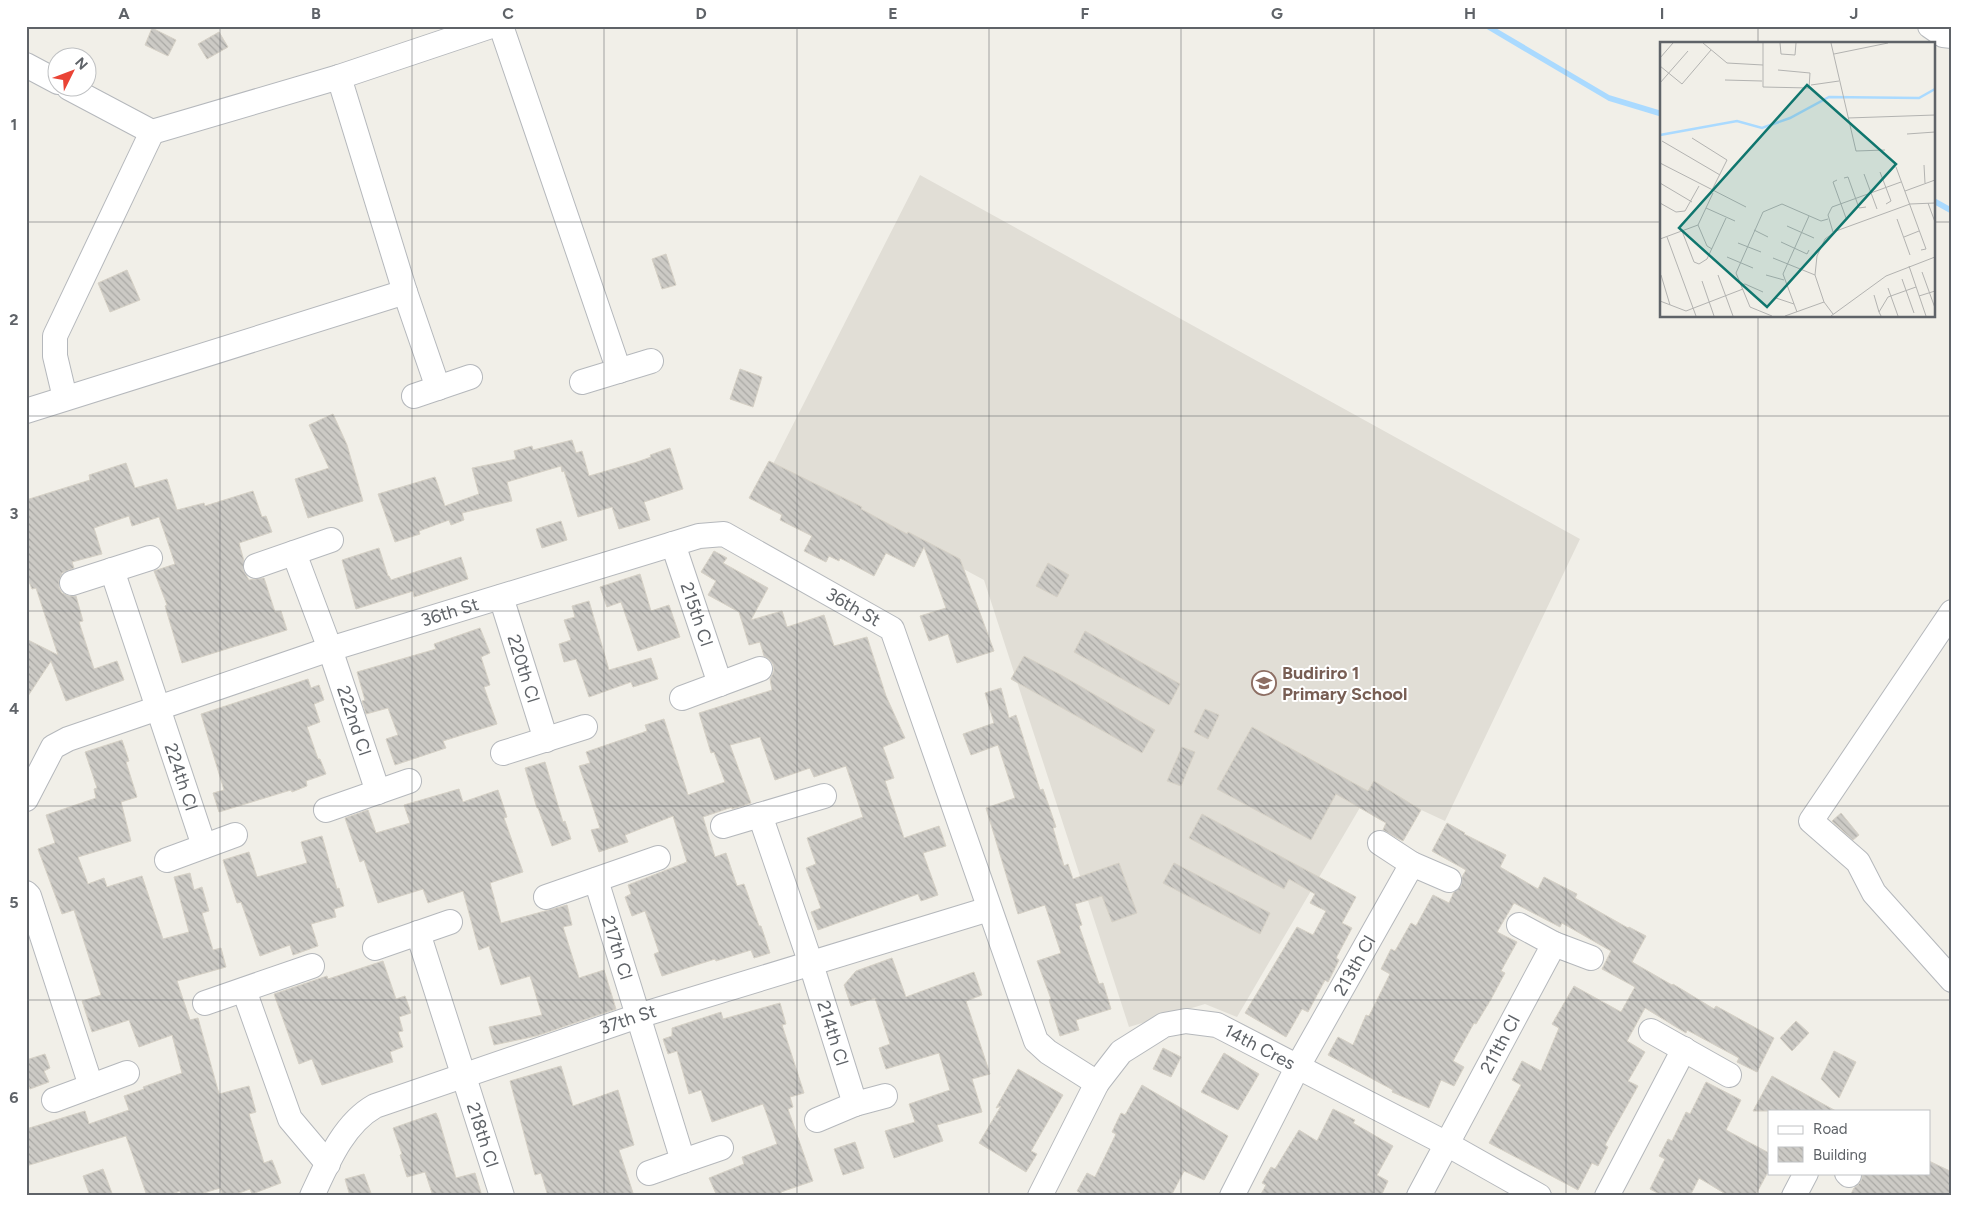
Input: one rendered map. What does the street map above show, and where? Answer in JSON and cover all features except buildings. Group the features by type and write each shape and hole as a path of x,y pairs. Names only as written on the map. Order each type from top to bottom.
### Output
{"street":[{"path":"88,98 152,132 339,77 491,26"},
{"path":"502,26 619,371"},
{"path":"1930,26 1943,35 1952,36"},
{"path":"26,65 48,77"},
{"path":"339,77 438,388"},
{"path":"65,398 55,356 55,336 152,132"},
{"path":"26,412 65,398 406,292"},
{"path":"582,382 651,361"},
{"path":"414,396 470,377"},
{"name":"36th St","path":"26,799 52,747 68,738 330,649 699,536 724,534 892,628 989,908"},
{"path":"256,566 331,540"},
{"name":"215th Cl","path":"673,544 720,684"},
{"name":"222nd Cl","path":"294,552 330,649 378,792"},
{"path":"72,583 150,558"},
{"name":"224th Cl","path":"112,570 204,846"},
{"name":"220th Cl","path":"501,597 546,740"},
{"path":"1952,612 1811,821 1858,862 1874,893 1952,980"},
{"path":"682,698 760,669"},
{"path":"503,753 584,728"},
{"path":"326,810 409,781"},
{"path":"723,826 824,796"},
{"name":"214th Cl","path":"760,815 855,1104"},
{"path":"167,860 236,835"},
{"path":"1380,843 1412,864 1449,880"},
{"path":"546,897 658,858"},
{"name":"213th Cl","path":"1232,1196 1298,1066 1412,864"},
{"name":"217th Cl","path":"596,880 683,1160"},
{"path":"26,893 29,896 91,1086"},
{"path":"989,908 1036,1041 1048,1052 1097,1083"},
{"name":"37th St","path":"312,1196 328,1164 351,1126 362,1114 375,1106 638,1016 989,908"},
{"path":"375,948 450,922"},
{"path":"1519,925 1554,944 1591,958"},
{"name":"218th Cl","path":"418,933 502,1196"},
{"name":"211th Cl","path":"1419,1196 1445,1143 1554,944"},
{"path":"205,1003 312,966"},
{"path":"244,990 290,1119 328,1164"},
{"name":"14th Cres","path":"1040,1196 1097,1083 1121,1052 1164,1025 1186,1021 1217,1025 1445,1143 1539,1196"},
{"path":"1651,1031 1729,1075"},
{"path":"1607,1196 1684,1049"},
{"path":"54,1100 127,1073"},
{"path":"817,1120 855,1104 885,1096"},
{"path":"649,1173 721,1148"},
{"path":"1794,1196 1805,1174"}],"shaded area":[{"name":"Budiriro 1 Primary School","path":"920,175 1580,539 1445,821 1372,787 1237,1017 1205,1004 1129,1027 984,580 772,466"}],"waterway":[{"path":"1487,26 1609,98 1660,113"},
{"path":"1936,202 1952,211"}],"place":[{"name":"Budiriro 1 Primary School","path":"1264,683"}]}
